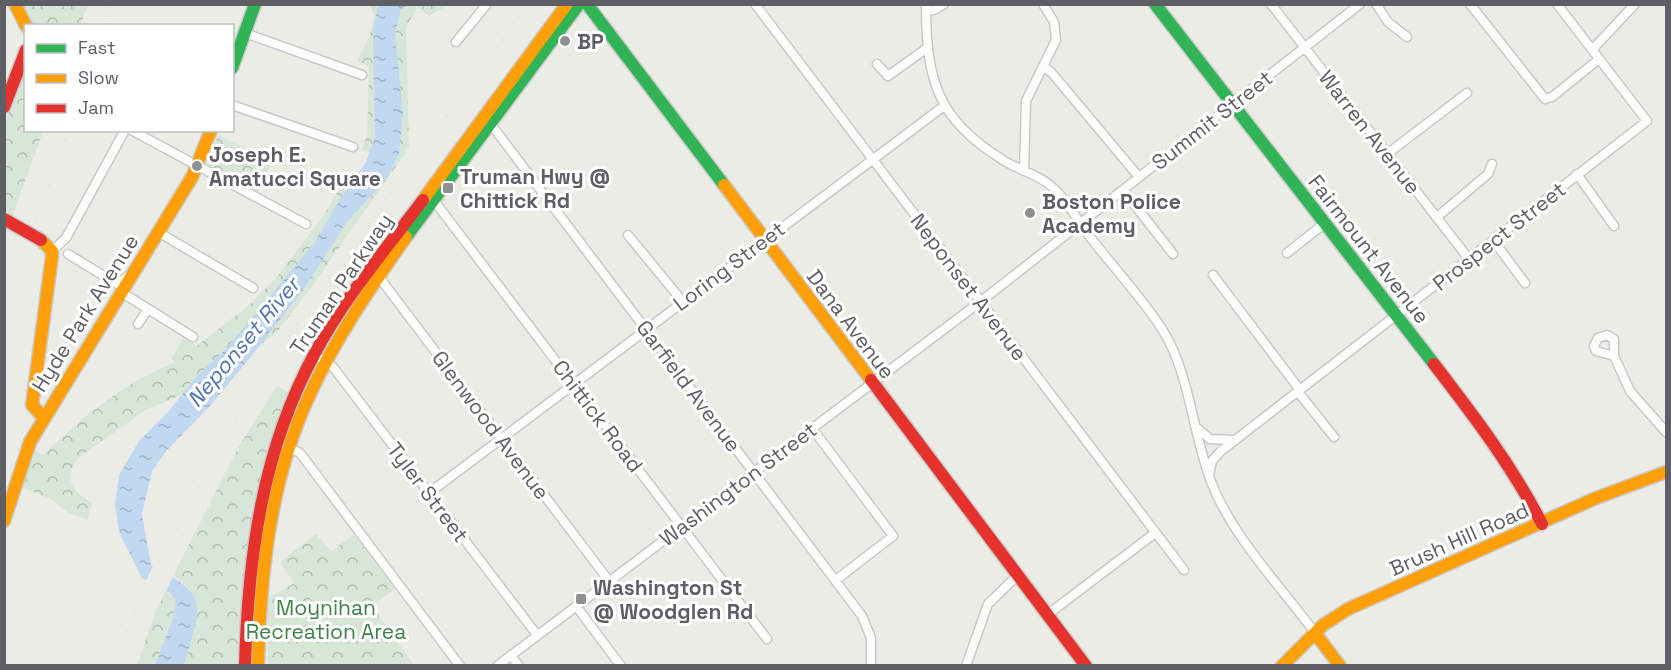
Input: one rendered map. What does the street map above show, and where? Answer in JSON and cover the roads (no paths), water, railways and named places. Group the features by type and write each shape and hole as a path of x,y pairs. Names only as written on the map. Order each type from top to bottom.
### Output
{"main road":[{"path":"15,4 25,24"},
{"path":"234,63 255,4"},
{"name":"Truman Parkway","path":"245,666 247,599 252,548 262,493 277,441 297,389 349,318 375,273 567,4"},
{"name":"Truman Parkway","path":"487,119 579,4"},
{"name":"Dana Avenue","path":"586,4 1086,666"},
{"name":"Fairmount Avenue","path":"1155,4 1497,446 1542,524"},
{"path":"4,107 24,55"},
{"name":"Hyde Park Avenue","path":"4,521 22,461 44,418 197,166 209,132"},
{"path":"4,219 41,240 52,251 32,405 44,418"},
{"name":"Truman Parkway","path":"258,666 259,608 275,497 320,357"},
{"name":"Brush Hill Road","path":"1282,666 1315,633 1348,609 1620,488 1666,472"},
{"path":"1315,633 1340,666"}],"street":[{"path":"456,42 487,4"},
{"name":"Neponset Avenue","path":"755,4 1184,570"},
{"path":"944,4 934,10 926,8 927,48 934,82 944,106 958,126 973,140 1050,185 1166,336 1179,366 1209,477 1235,525 1315,633"},
{"path":"1024,171 1026,101 1054,48 1057,35 1054,22 1043,4"},
{"name":"Warren Avenue","path":"1271,4 1469,259"},
{"path":"1376,4 1388,22 1407,37"},
{"path":"1470,4 1545,99 1552,97 1599,59 1557,4"},
{"path":"1592,50 1635,4"},
{"name":"Summit Street","path":"980,302 1360,5"},
{"path":"245,33 362,75"},
{"path":"877,64 888,76 915,53 927,48"},
{"name":"Prospect Street","path":"1209,477 1214,458 1237,439 1647,121 1599,59"},
{"path":"1043,66 1051,72 1139,177"},
{"path":"1387,154 1467,93"},
{"path":"234,106 353,147"},
{"name":"Loring Street","path":"429,493 944,106"},
{"name":"Garfield Avenue","path":"487,119 836,580 868,626 872,644 871,666"},
{"path":"52,251 66,238 124,132"},
{"path":"135,132 306,224"},
{"path":"1437,217 1488,174 1492,164"},
{"path":"1577,174 1614,226"},
{"path":"1123,190 1173,254"},
{"name":"Chittick Road","path":"431,197 767,639"},
{"path":"1287,253 1324,223"},
{"path":"158,231 253,288"},
{"path":"628,236 683,302"},
{"path":"1493,240 1525,283"},
{"path":"68,254 117,284 132,273"},
{"name":"Glenwood Avenue","path":"375,273 609,581"},
{"path":"1213,274 1334,437"},
{"path":"121,292 193,337"},
{"name":"Washington Street","path":"497,666 980,302"},
{"path":"138,324 148,309"},
{"path":"1614,356 1633,394 1661,422 1666,432"},
{"name":"Tyler Street","path":"320,357 429,493 537,635"},
{"path":"1193,424 1210,439 1223,441 1237,439"},
{"path":"812,428 893,536 836,580"},
{"path":"277,441 300,453 460,666"},
{"path":"1047,615 1155,533"},
{"path":"966,666 988,604 1017,576"},
{"path":"576,606 621,666"},
{"path":"511,655 519,666"}],"water":[{"name":"Neponset River","path":"378,5 412,5 401,8 395,34 403,114 399,154 387,178 346,223 304,289 211,405 167,450 152,471 142,514 151,565 184,585 193,595 197,605 195,629 184,665 155,665 173,618 176,602 170,593 142,578 119,532 115,505 119,475 139,441 167,413 196,377 226,349 318,238 335,207 366,162 375,137 373,30"}],"railway":[{"path":"104,24 110,4"},
{"path":"110,666 192,499 261,378 286,339 528,4"},
{"path":"4,311 68,132"}],"place":[{"name":"BP","path":"565,41"},
{"name":"Joseph E. Amatucci Square","path":"197,166"},
{"name":"Truman Hwy @ Chittick Rd","path":"448,188"},
{"name":"Boston Police Academy","path":"1030,213"},
{"name":"Washington St @ Woodglen Rd","path":"581,599"}],"park label":[{"name":"Moynihan Recreation Area","path":"326,619"}]}
